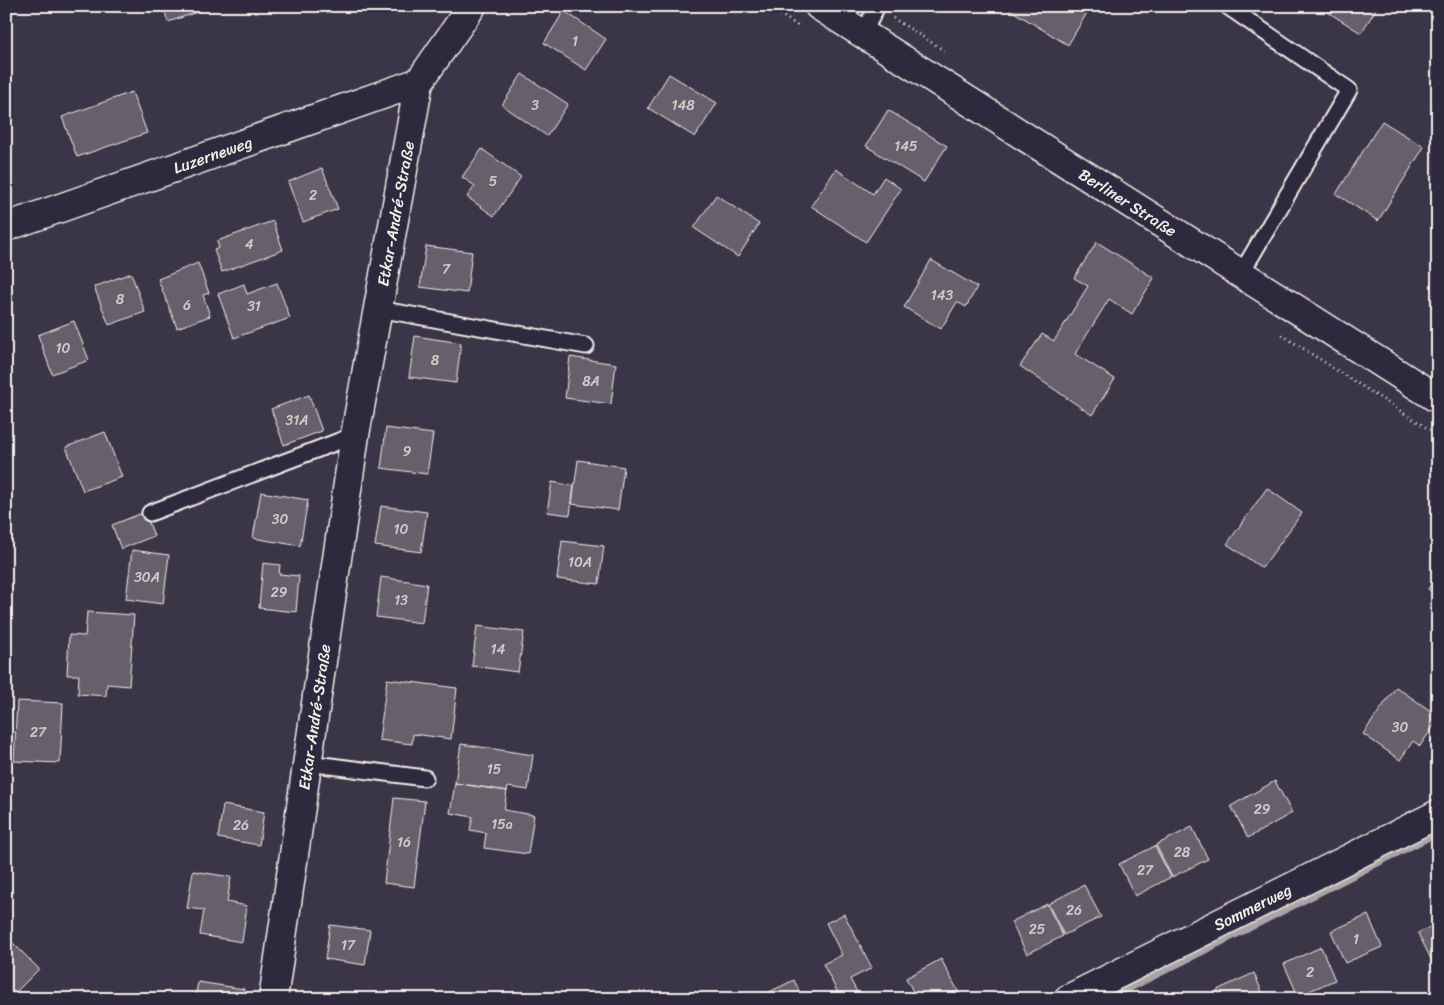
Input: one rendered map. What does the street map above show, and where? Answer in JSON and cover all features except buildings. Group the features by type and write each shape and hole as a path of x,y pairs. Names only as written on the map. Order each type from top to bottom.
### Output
{"street":[{"name":"Etkar-André-Straße","path":"273,999 355,435 419,82 472,6"},
{"name":"Berliner Straße","path":"819,6 1242,272 1438,399"},
{"name":"Luzerneweg","path":"6,227 419,82"},
{"name":"Sommerweg","path":"1068,999 1438,814"}],"lane":[{"path":"863,34 877,6"},
{"path":"1227,6 1349,90 1242,272"},
{"path":"378,309 586,346"},
{"path":"150,513 355,435"},
{"path":"306,762 425,778"}],"waterway":[{"path":"1107,999 1438,832"}]}
